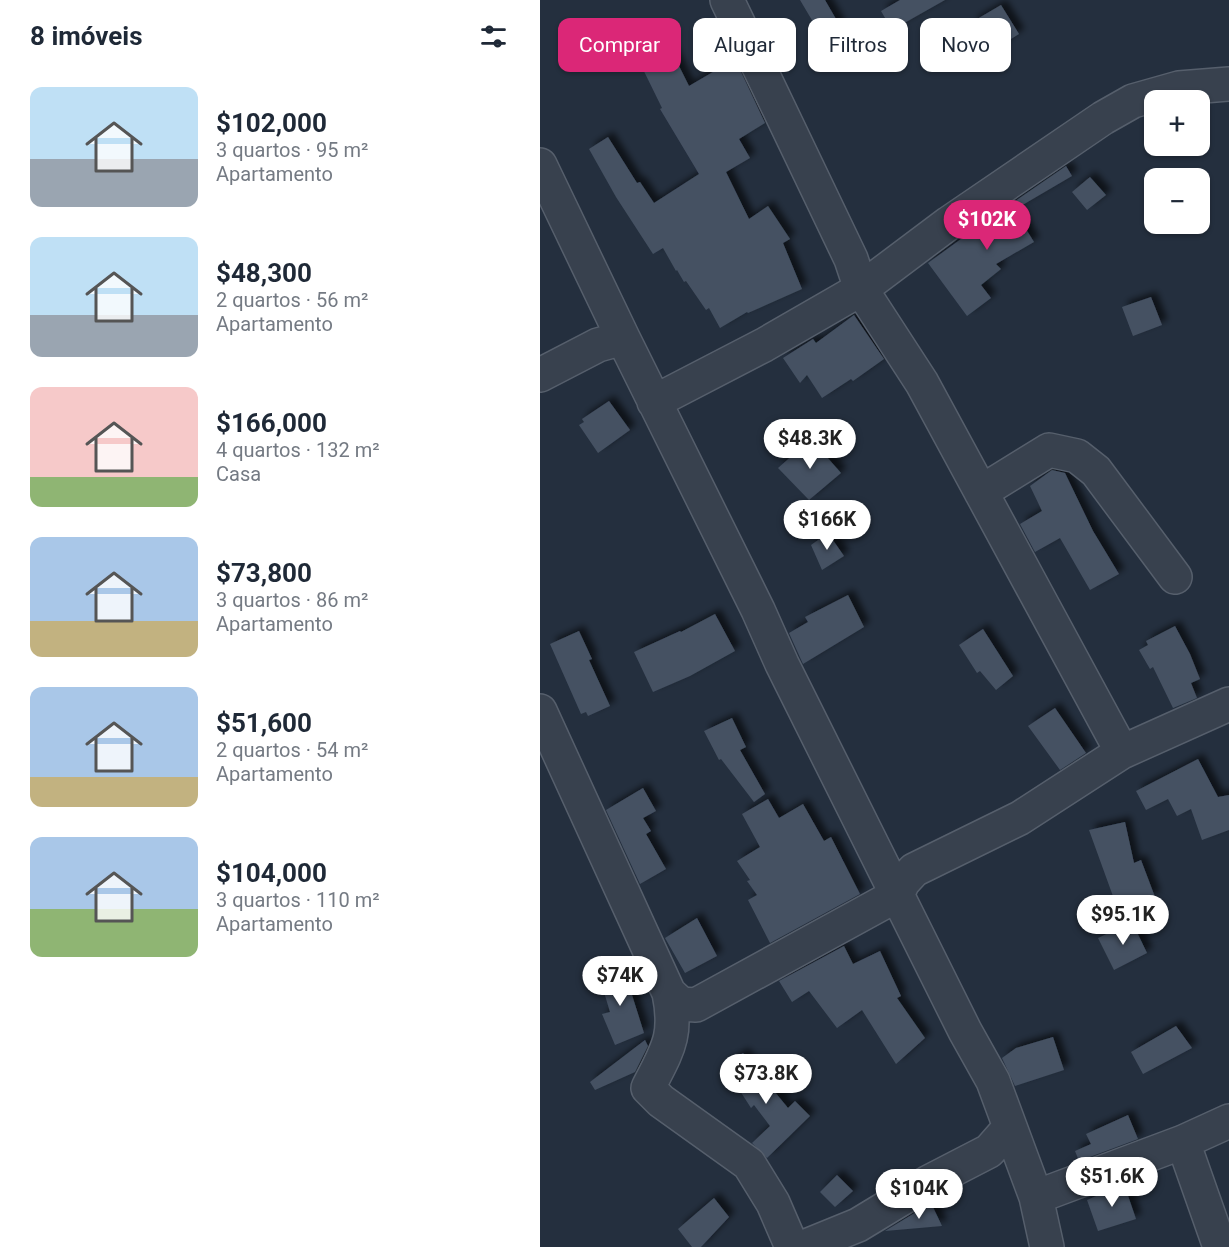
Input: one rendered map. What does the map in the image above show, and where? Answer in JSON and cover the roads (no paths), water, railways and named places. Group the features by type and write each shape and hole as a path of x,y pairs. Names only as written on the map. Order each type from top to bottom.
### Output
{"street":[{"path":"727,0 851,259 861,289 922,383 1122,752"},
{"path":"654,402 764,345 861,289 949,222 1103,118 1133,101 1179,88 1229,84"},
{"path":"540,165 654,402 758,610 782,664 965,1031 993,1081 1036,1197 1047,1247"},
{"path":"540,375 598,345 623,338"},
{"path":"981,492 1049,450 1077,456 1096,471 1175,577"},
{"path":"669,993 681,1004 696,1005 897,895 903,882 914,870 1020,818 1122,752 1229,704"},
{"path":"540,711 669,993 673,1022 670,1045 648,1088 661,1101 749,1164 773,1203 792,1247"},
{"path":"1036,1197 1183,1142 1229,1120"},
{"path":"804,1247 858,1225 929,1182 989,1151 1010,1127"},
{"path":"1183,1142 1220,1247"}]}
